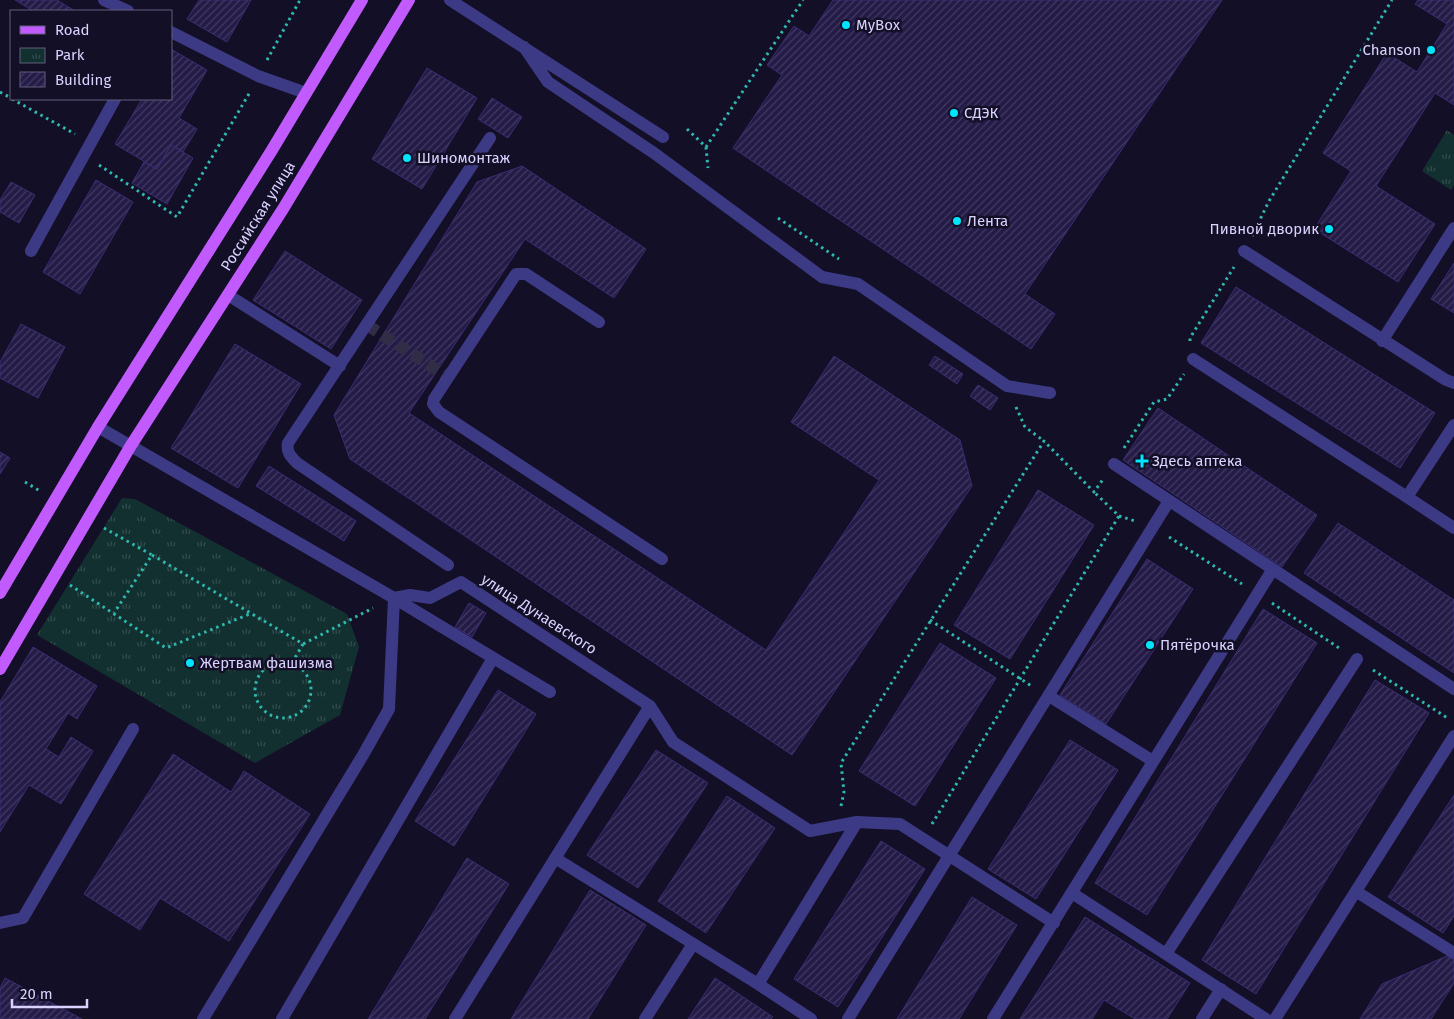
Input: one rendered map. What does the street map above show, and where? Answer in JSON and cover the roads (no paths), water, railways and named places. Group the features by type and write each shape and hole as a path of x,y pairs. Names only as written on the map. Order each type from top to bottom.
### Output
{"main road":[{"name":"Российская улица","path":"0,593 98,427 362,0"},
{"name":"Российская улица","path":"0,669 130,447 288,201 409,0"}],"street":[{"path":"104,0 126,10"},
{"path":"450,0 663,137"},
{"path":"172,33 258,76 306,93"},
{"path":"524,47 548,82 654,153 822,277 858,284 1006,386 1050,393"},
{"path":"31,251 114,100"},
{"path":"448,565 297,463 287,452 288,443 490,138"},
{"path":"1382,340 1454,228"},
{"path":"1244,251 1446,380 1454,382"},
{"path":"599,322 526,274 516,274 434,399 433,404 439,412 662,560"},
{"path":"228,295 340,366"},
{"path":"1193,359 1454,528"},
{"path":"1407,497 1454,425"},
{"path":"98,427 394,598 550,692"},
{"path":"1114,464 1454,689"},
{"path":"848,1019 1169,501"},
{"path":"993,1019 1273,569"},
{"name":"улица Дунаевского","path":"394,598 410,595 430,598 461,582 650,706 673,742 810,831 857,822 900,824 1054,923"},
{"path":"203,1019 364,754 389,709 394,598"},
{"path":"282,1019 493,658"},
{"path":"1166,954 1357,659"},
{"path":"1049,696 1153,761"},
{"path":"455,1019 650,706"},
{"path":"0,922 23,918 133,729"},
{"path":"1275,1019 1454,736"},
{"path":"758,984 857,822"},
{"path":"554,858 758,984 811,1019"},
{"path":"1356,892 1454,953"},
{"path":"1072,893 1266,1019"},
{"path":"645,1019 693,944"},
{"path":"1202,1019 1221,989"}],"tunnel":[{"path":"367,325 448,377"}],"place":[{"name":"MyBox","path":"846,25"},
{"name":"Chanson","path":"1431,50"},
{"name":"СДЭК","path":"954,113"},
{"name":"Шиномонтаж","path":"407,158"},
{"name":"Лента","path":"957,221"},
{"name":"Пивной дворик","path":"1329,229"},
{"name":"Здесь аптека","path":"1142,461"},
{"name":"Пятёрочка","path":"1150,645"},
{"name":"Жертвам фашизма","path":"190,663"}]}
